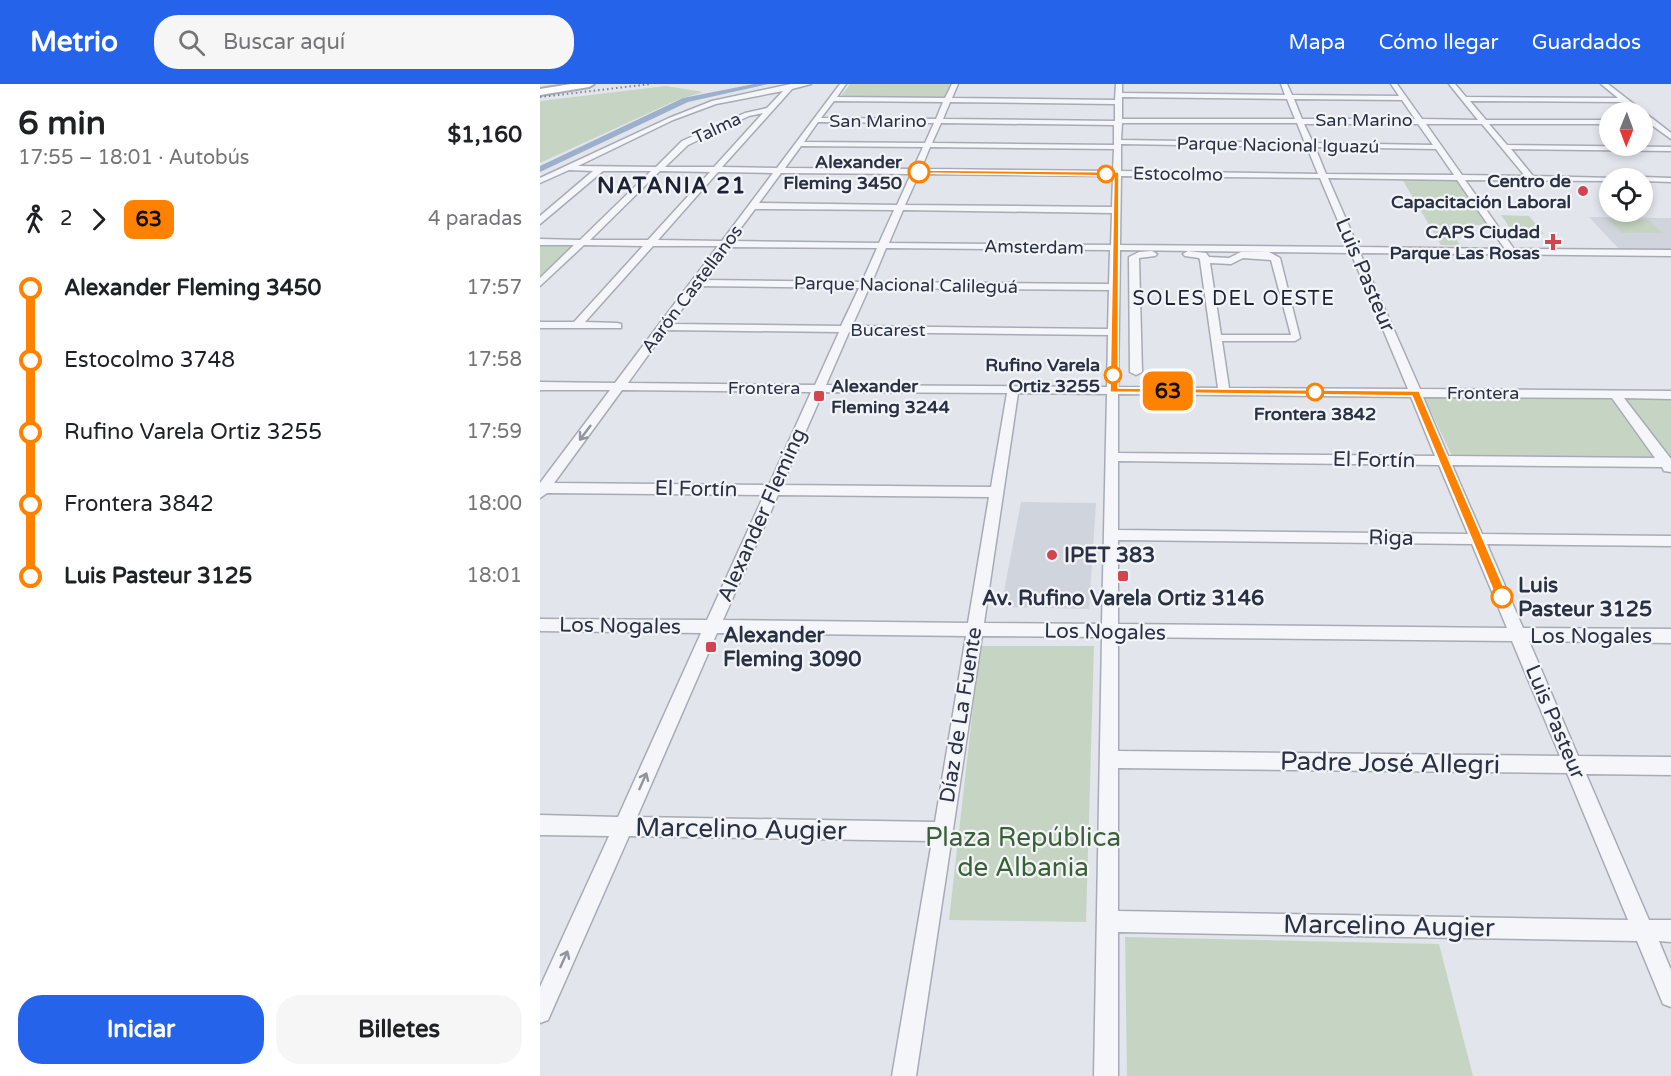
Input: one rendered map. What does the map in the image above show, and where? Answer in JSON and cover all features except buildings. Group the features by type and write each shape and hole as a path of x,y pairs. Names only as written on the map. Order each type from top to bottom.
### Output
{"main road":[{"path":"540,91 588,84"}],"street":[{"path":"540,181 709,104 808,84"},
{"name":"Aarón Castellanos","path":"541,490 843,84"},
{"name":"Alexander Fleming","path":"540,1012 956,84"},
{"path":"1106,1076 1113,332 1119,84"},
{"name":"Luis Pasteur","path":"1284,84 1671,996"},
{"path":"1394,84 1512,252"},
{"path":"1452,84 1531,178"},
{"path":"1604,84 1627,102"},
{"path":"577,326 791,87"},
{"path":"832,99 1404,98"},
{"path":"1465,99 1624,100"},
{"name":"Talma","path":"540,283 689,140 747,114 770,110"},
{"name":"San Marino","path":"817,120 1599,122"},
{"path":"1653,122 1671,122"},
{"path":"1653,123 1671,137"},
{"name":"Parque Nacional Iguazú","path":"800,144 1438,147"},
{"path":"1506,147 1671,149"},
{"name":"Estocolmo","path":"566,168 1599,179"},
{"path":"540,221 600,169"},
{"path":"1653,179 1671,180"},
{"path":"753,206 1116,210"},
{"name":"Amsterdam","path":"540,242 1671,253"},
{"path":"1136,372 1134,257 1142,254 1203,255 1224,391"},
{"path":"1205,260 1231,261 1241,255 1273,256 1296,335 1291,339 1217,339"},
{"name":"Parque Nacional Calileguá","path":"696,283 1115,287"},
{"path":"540,325 617,326"},
{"name":"Bucarest","path":"664,327 1113,332"},
{"name":"Frontera","path":"540,386 1671,395"},
{"name":"Díaz de La Fuente","path":"904,1076 1013,390"},
{"path":"1616,394 1669,465"},
{"name":"El Fortín","path":"1112,458 1669,465"},
{"name":"El Fortín","path":"541,490 996,492"},
{"name":"Riga","path":"1112,535 1671,541"},
{"name":"Los Nogales","path":"540,625 1671,636"},
{"name":"Padre José Allegri","path":"1109,759 1671,766"},
{"name":"Marcelino Augier","path":"540,825 943,832"},
{"name":"Marcelino Augier","path":"1107,921 1671,931"}],"shaded area":[{"path":"1589,217 1599,217 1599,222 1653,222 1653,218 1671,218 1671,249 1619,249"},
{"name":"IPET 383","path":"1021,502 1096,503 1089,609 1001,607"}],"green space":[{"path":"850,84 954,84 946,99 843,98 841,96"},
{"path":"666,86 703,92 677,100 540,163 540,101"},
{"path":"1402,179 1451,179 1460,182 1490,225 1449,225 1460,246 1441,245"},
{"path":"1501,215 1529,216 1544,234 1514,234"},
{"path":"1611,222 1651,222 1663,233 1622,233"},
{"path":"540,244 574,244 540,278"},
{"path":"1424,397 1611,398 1653,457 1452,456"},
{"path":"1624,397 1671,398 1671,459 1669,459"},
{"name":"Plaza República de Albania","path":"980,646 1094,646 1086,922 949,920"},
{"path":"1125,937 1439,944 1473,1076 1127,1076"}],"waterway":[{"path":"540,169 686,100 764,84"}],"railway":[{"path":"540,97 651,84"}],"bus line":[{"name":"63","path":"919,172 1117,174 1113,390 1415,393 1502,597"}],"place":[{"name":"Alexander Fleming 3450","path":"919,172"},
{"name":"Centro de Capacitación Laboral","path":"1583,191"},
{"name":"CAPS Ciudad Parque Las Rosas","path":"1553,242"},
{"name":"Rufino Varela Ortiz 3255","path":"1113,375"},
{"name":"Frontera 3842","path":"1315,392"},
{"name":"Alexander Fleming 3244","path":"819,396"},
{"name":"IPET 383","path":"1052,555"},
{"name":"Av. Rufino Varela Ortiz 3146","path":"1123,576"},
{"name":"Luis Pasteur 3125","path":"1502,597"},
{"name":"Alexander Fleming 3090","path":"711,647"}],"district":[{"name":"NATANIA 21","path":"672,186"},
{"name":"SOLES DEL OESTE","path":"1234,299"}]}
